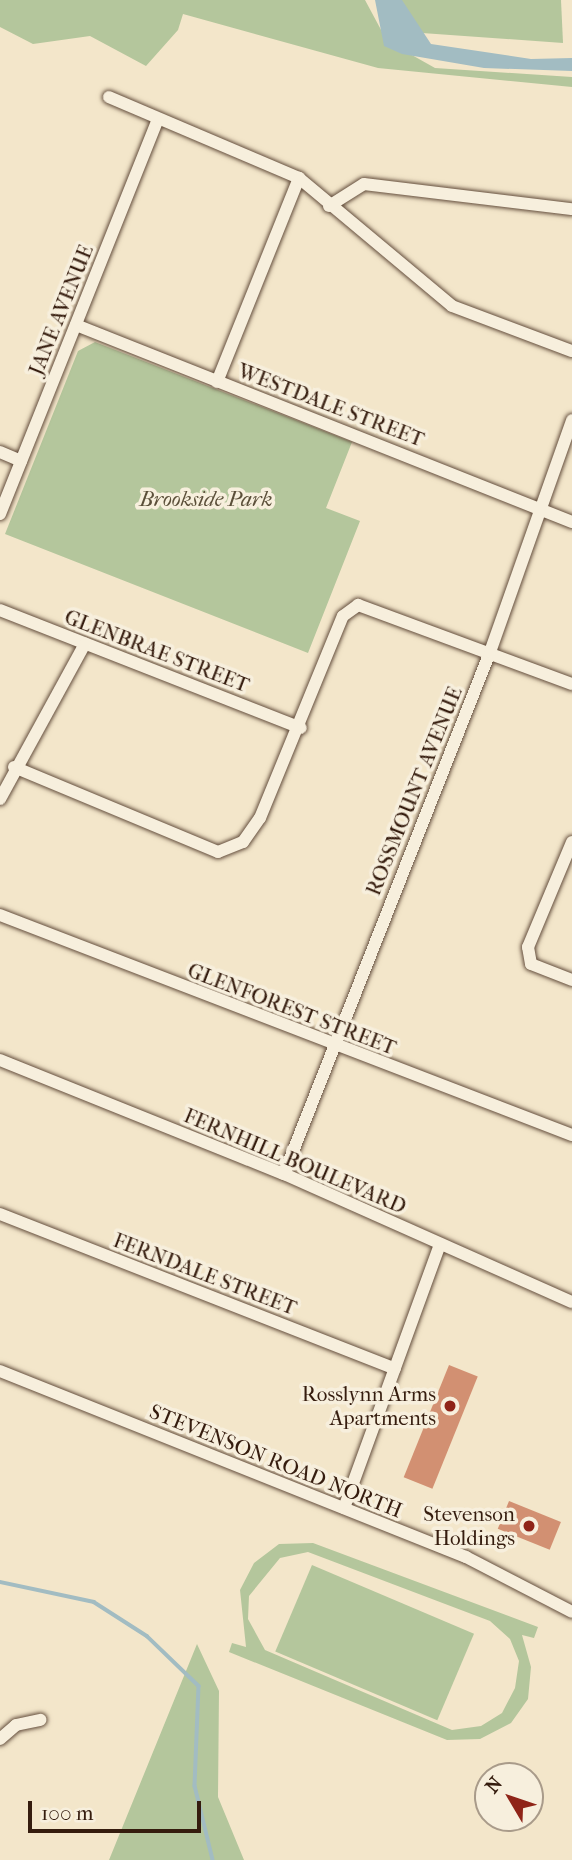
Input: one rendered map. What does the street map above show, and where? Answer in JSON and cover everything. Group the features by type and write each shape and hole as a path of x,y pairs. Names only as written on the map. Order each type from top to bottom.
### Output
{"street":[{"path":"109,97 299,178 329,206 452,306 572,351"},
{"name":"JANE AVENUE","path":"0,514 158,119"},
{"path":"217,383 299,178"},
{"path":"329,206 364,184 572,209"},
{"name":"WESTDALE STREET","path":"76,325 572,522"},
{"name":"ROSSMOUNT AVENUE","path":"284,1174 490,652 538,509 572,420"},
{"path":"0,452 22,461"},
{"path":"14,767 218,852 243,842 260,818 301,728 343,616 366,604 572,684"},
{"name":"GLENBRAE STREET","path":"0,610 301,728"},
{"path":"0,799 14,767 85,644"},
{"path":"570,844 527,947 531,964 572,980"},
{"name":"GLENFOREST STREET","path":"0,915 333,1046 572,1135"},
{"name":"FERNHILL BOULEVARD","path":"0,1060 284,1174 572,1302"},
{"name":"FERNDALE STREET","path":"0,1214 395,1369"},
{"path":"344,1508 440,1244"},
{"name":"STEVENSON ROAD NORTH","path":"0,1371 466,1557 572,1612"},
{"path":"0,1739 16,1725 40,1720"}],"green space":[{"path":"0,0 365,0 387,41 435,68 572,77 572,87 378,68 183,14 178,30 146,66 90,36 33,44 0,27"},
{"path":"391,0 561,0 563,43 408,32"},
{"name":"Brookside Park","path":"95,342 352,442 326,508 360,521 308,653 5,534 78,351"},
{"path":"313,1543 538,1627 534,1638 522,1635 531,1667 528,1699 511,1723 480,1739 447,1740 229,1652 232,1643 246,1647 240,1590 254,1563 279,1544","holes":["308,1552 490,1621 510,1639 519,1661 515,1688 502,1713 481,1726 452,1730 265,1650 248,1619 249,1596 280,1558"]},
{"path":"312,1565 474,1634 437,1720 275,1652"},
{"path":"197,1644 219,1691 218,1797 244,1860 109,1860"}],"water":[{"path":"375,0 402,0 431,44 531,59 572,58 572,71 484,68 402,54 384,46"}],"building":[{"name":"Rosslynn Arms Apartments","path":"449,1365 478,1377 432,1489 404,1477"},
{"name":"Stevenson Holdings","path":"509,1501 561,1522 550,1550 498,1529"}],"waterway":[{"path":"0,1582 94,1602 147,1636 199,1686 195,1786 213,1860"}],"place":[{"name":"Rosslynn Arms Apartments","path":"450,1406"},
{"name":"Stevenson Holdings","path":"529,1526"}]}
